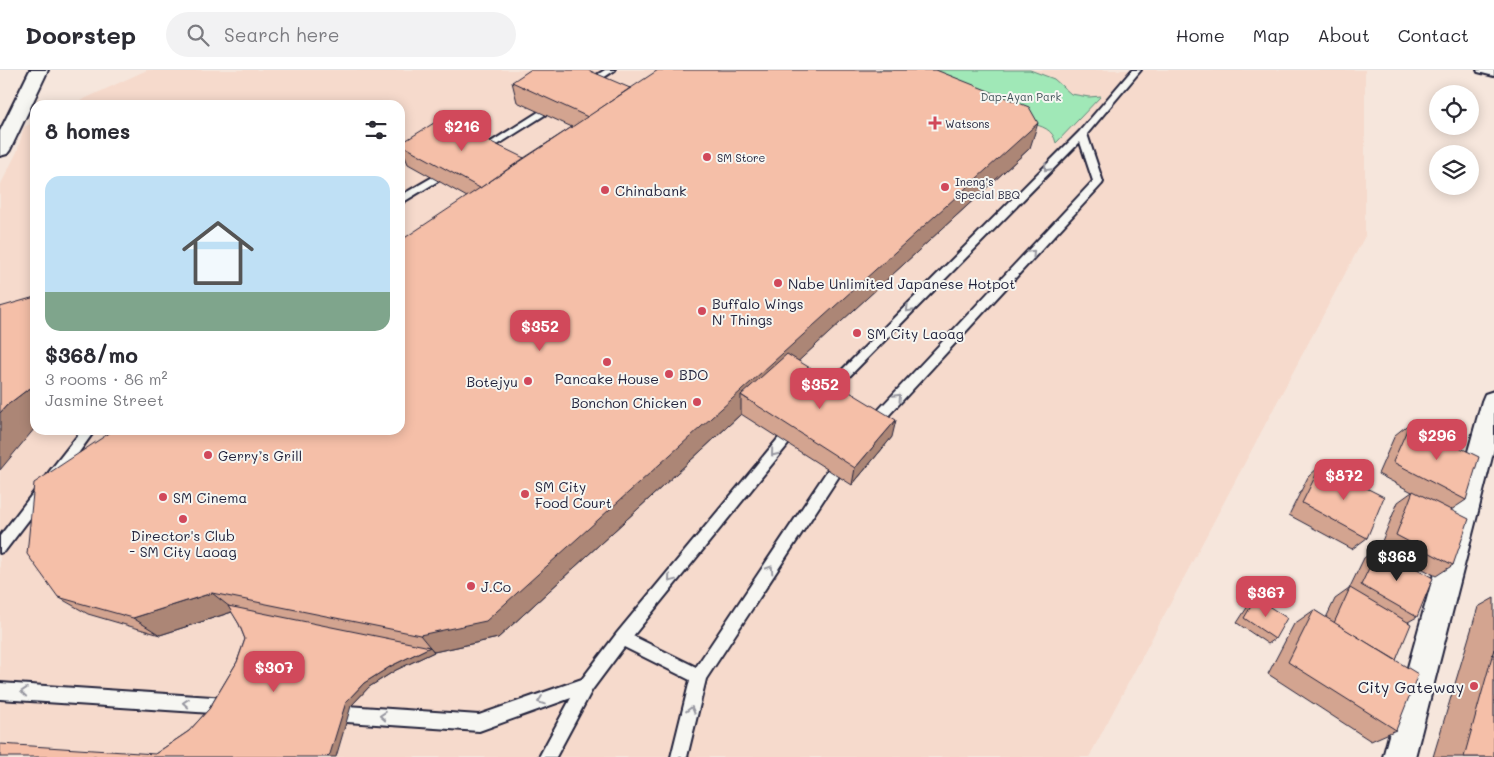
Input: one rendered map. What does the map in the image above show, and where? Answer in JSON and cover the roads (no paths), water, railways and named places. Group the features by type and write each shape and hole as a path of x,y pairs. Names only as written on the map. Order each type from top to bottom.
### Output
{"street":[{"path":"0,150 40,70"},
{"path":"1399,757 1494,401"}],"lane":[{"path":"580,90 611,70"},
{"path":"817,403 1082,134 1137,70"},
{"path":"1481,70 1494,73"},
{"path":"405,198 564,99"},
{"path":"863,435 1098,182 1082,134"},
{"path":"547,757 587,685 622,638 803,417"},
{"path":"0,546 85,435"},
{"path":"680,757 699,676 849,449"},
{"path":"622,638 699,676"},
{"path":"313,712 479,723 587,685"},
{"path":"0,691 244,707"}],"place":[{"name":"Watsons","path":"935,123"},
{"name":"SM Store","path":"707,157"},
{"name":"Ineng’s Special BBQ","path":"945,187"},
{"name":"Chinabank","path":"605,190"},
{"name":"Nabe Unlimited Japanese Hotpot","path":"778,283"},
{"name":"Buffalo Wings N' Things","path":"702,311"},
{"name":"SM City Laoag","path":"857,333"},
{"name":"Pancake House","path":"607,362"},
{"name":"BDO","path":"669,374"},
{"name":"Botejyu","path":"528,381"},
{"name":"Bonchon Chicken","path":"697,402"},
{"name":"Gerry’s Grill","path":"208,455"},
{"name":"SM City Food Court","path":"525,494"},
{"name":"SM Cinema","path":"163,497"},
{"name":"Director's Club - SM City Laoag","path":"183,519"},
{"name":"J.Co","path":"471,586"},
{"name":"City Gateway","path":"1474,686"}],"park label":[{"name":"Dap-Ayan Park","path":"1021,96"}]}
